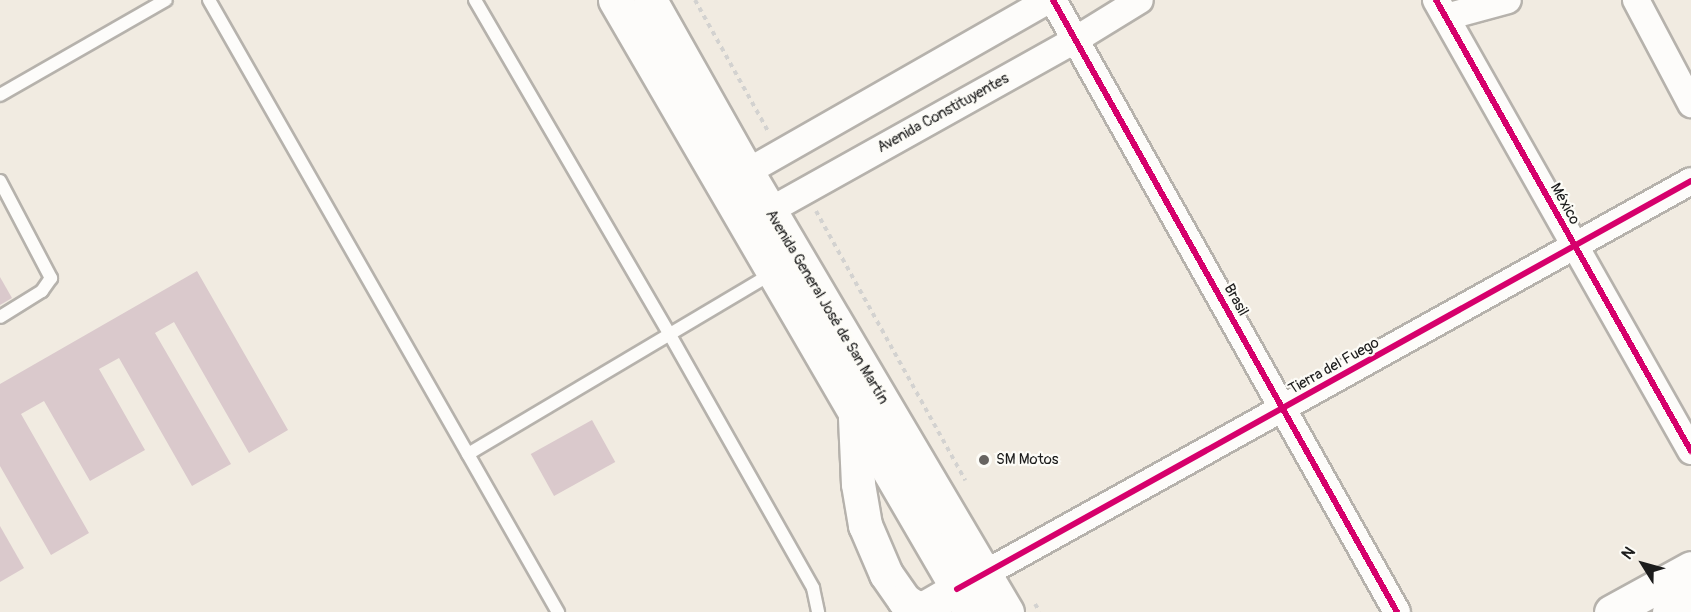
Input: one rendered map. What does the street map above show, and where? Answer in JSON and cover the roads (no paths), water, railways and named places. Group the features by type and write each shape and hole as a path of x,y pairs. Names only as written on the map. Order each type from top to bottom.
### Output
{"main road":[{"name":"Avenida General José de San Martín","path":"615,0 735,179 786,265 998,566 1007,612"},
{"name":"Avenida General José de San Martín","path":"650,0 735,179"},
{"name":"Avenida General José de San Martín","path":"786,265 855,413 964,601"},
{"path":"855,413 858,484 865,525 876,556 912,605 964,601"},
{"path":"1611,612 1691,568"},
{"path":"1669,612 1691,600"}],"street":[{"path":"735,179 1048,0"},
{"name":"Brasil","path":"1053,0 1397,612"},
{"name":"Avenida Constituyentes","path":"758,217 1075,40 1140,0"},
{"path":"1441,8 1508,0"},
{"path":"1636,0 1691,104"},
{"name":"México","path":"1441,8 1691,451"},
{"name":"Tierra del Fuego","path":"964,601 998,566 1691,181"}],"lane":[{"path":"0,94 166,0"},
{"path":"209,0 558,612"},
{"path":"475,0 670,335 813,588 818,612"},
{"path":"0,181 51,278 42,291 0,317"},
{"path":"468,454 786,265"}],"place":[{"name":"SM Motos","path":"984,460"}]}
